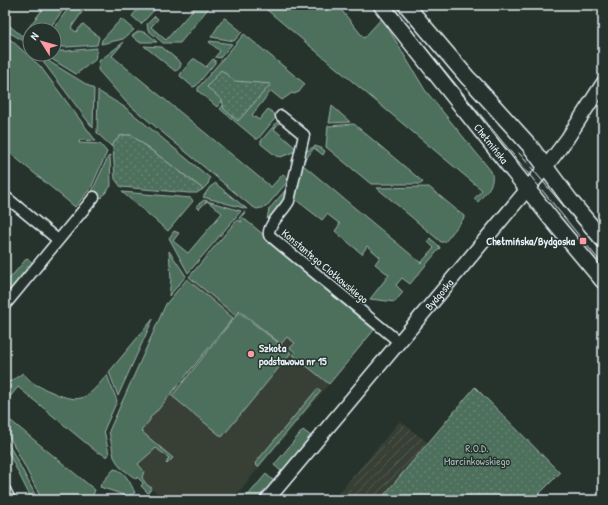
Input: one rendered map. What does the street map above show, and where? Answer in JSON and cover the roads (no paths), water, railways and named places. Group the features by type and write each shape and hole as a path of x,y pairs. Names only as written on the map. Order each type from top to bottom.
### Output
{"main road":[{"name":"Chełmińska","path":"381,5 552,220 603,280"},
{"path":"406,5 468,78 530,146 572,204 603,240"}],"street":[{"name":"Bydgoska","path":"267,500 545,168 567,138 603,83"},
{"name":"Konstantego Ciołkowskiego","path":"281,116 304,135 289,201 284,210 269,228 269,234 399,342"},
{"path":"6,197 58,240"},
{"path":"5,305 94,197"},
{"path":"5,490 10,500"}],"tram line":[{"path":"391,5 603,265"},
{"path":"519,153 603,253"}],"place":[{"name":"Chełmińska/Bydgoska","path":"583,241"},
{"name":"Szkoła podstawowa nr 15","path":"251,354"}],"park label":[{"name":"R.O.D. Marcinkowskiego","path":"477,454"}]}
